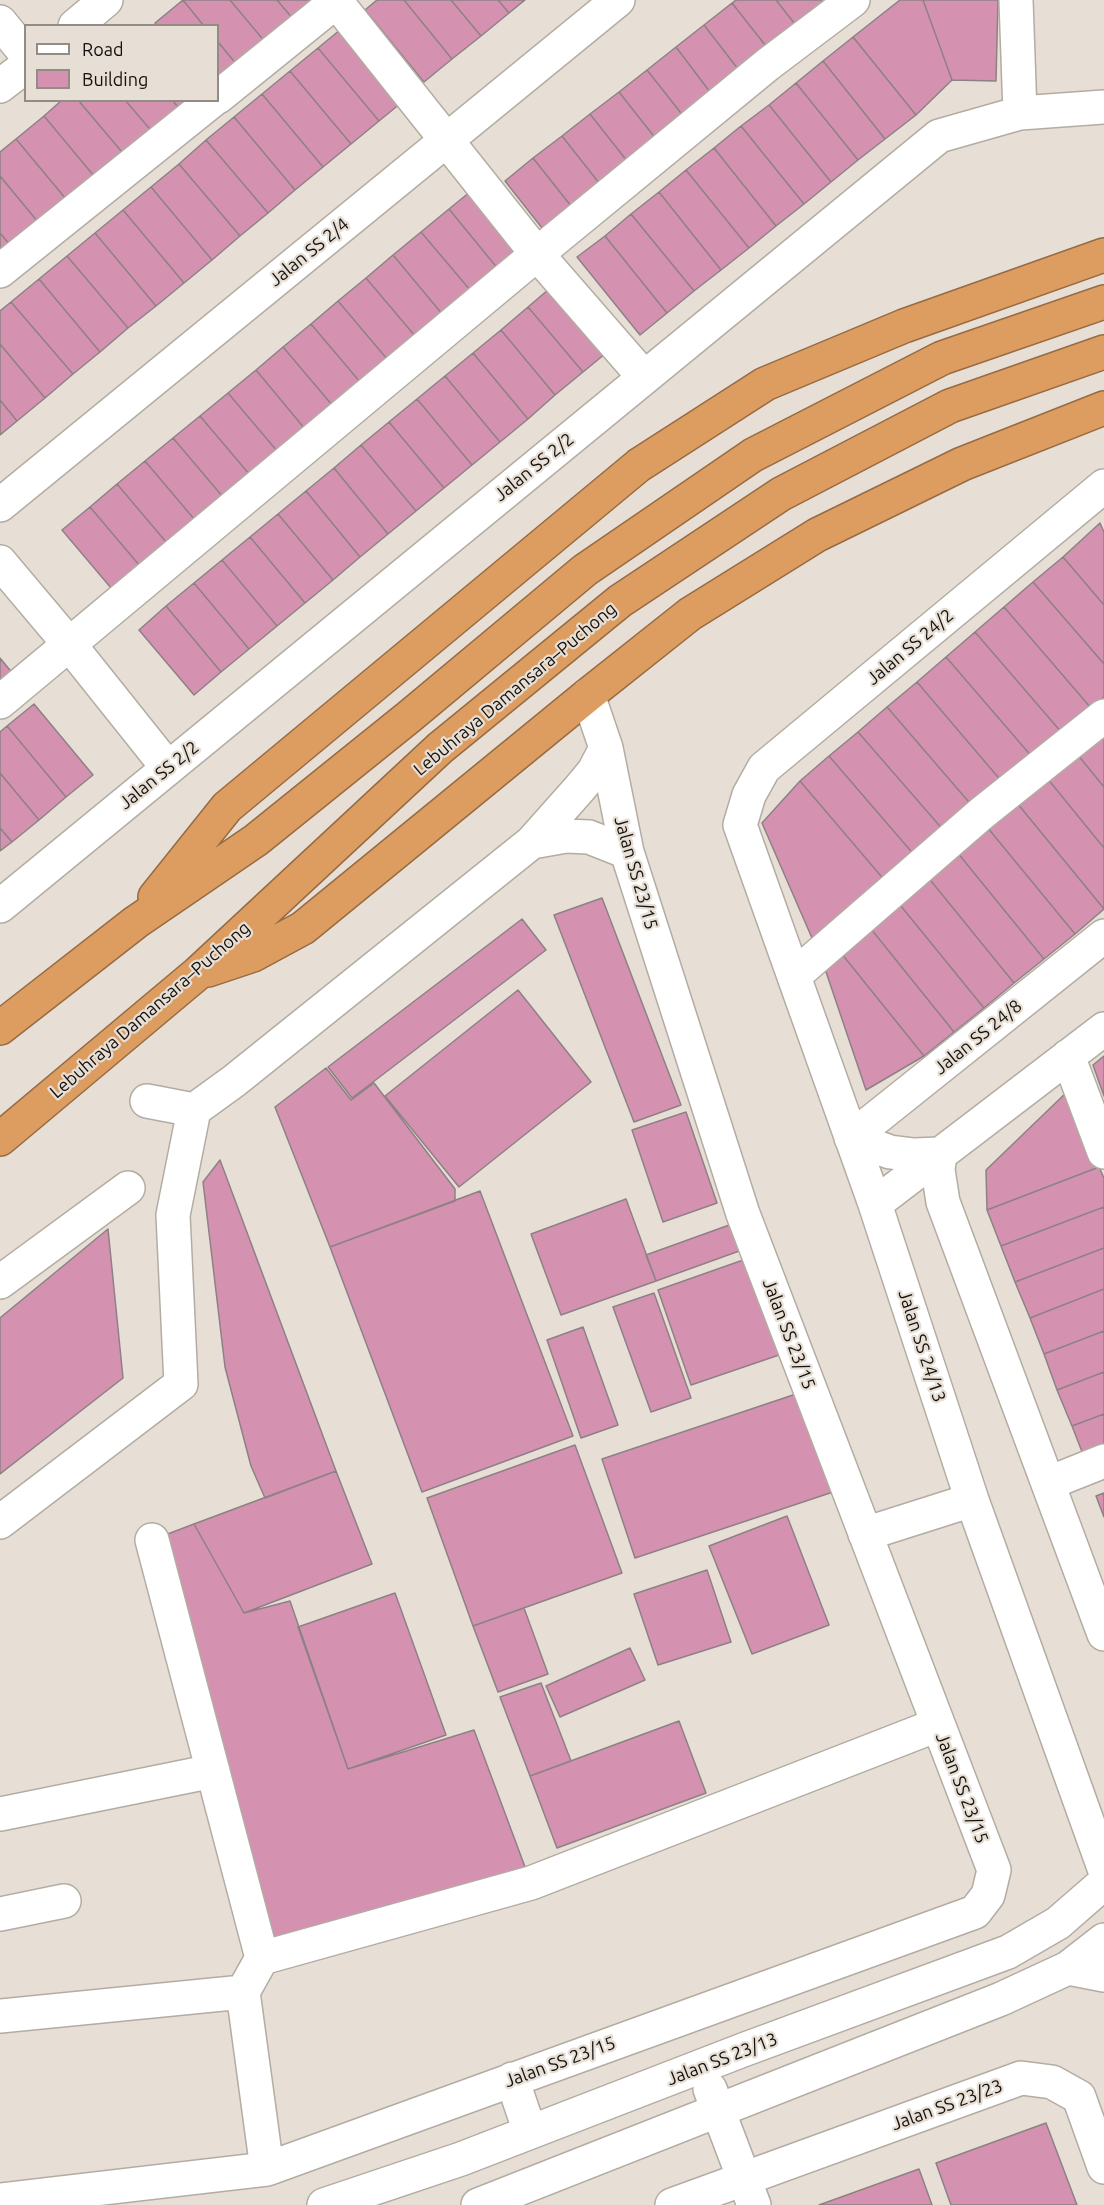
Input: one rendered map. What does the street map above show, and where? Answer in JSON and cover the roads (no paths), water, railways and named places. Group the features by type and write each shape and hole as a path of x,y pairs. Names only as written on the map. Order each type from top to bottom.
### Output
{"highway":[{"path":"135,922 227,807 639,465 765,384 904,326 1104,255"},
{"path":"0,1028 135,922 256,840 410,716 585,570 753,455 942,358 1104,302"},
{"name":"Lebuhraya Damansara–Puchong","path":"0,1139 198,973 440,748 620,601 781,494 950,406 1104,352"},
{"path":"198,973 253,955 303,928 690,614 817,536 962,464 1104,408"}],"street":[{"path":"77,24 106,0"},
{"name":"Jalan SS 2/4","path":"0,505 618,0"},
{"path":"0,702 537,254 767,65 853,0"},
{"path":"1016,0 1020,112"},
{"path":"219,96 337,1 537,254 644,377"},
{"path":"0,22 24,52"},
{"path":"0,87 24,68"},
{"path":"0,271 211,102"},
{"name":"Jalan SS 2/2","path":"0,906 939,136 1020,112 1104,107"},
{"name":"Jalan SS 24/2","path":"740,825 749,795 764,768 1104,486"},
{"path":"0,562 168,768"},
{"name":"Jalan SS 23/15","path":"0,2200 267,2169 975,1912 987,1895 994,1870 743,1214 627,852 606,748 588,695"},
{"path":"794,976 981,813 1104,716"},
{"path":"0,1522 181,1384 173,1215 194,1110 234,1081 532,842 594,771 606,748"},
{"name":"Jalan SS 24/13","path":"740,825 874,1204 972,1500 1104,1868"},
{"path":"532,842 566,837 589,837 627,852"},
{"name":"Jalan SS 24/8","path":"851,1138 1104,936"},
{"path":"874,1204 1104,1029"},
{"path":"1068,1056 1104,1152"},
{"path":"147,1101 194,1110"},
{"path":"851,1138 873,1148 890,1152 914,1155 940,1154"},
{"path":"940,1154 938,1170 943,1202 1104,1634"},
{"path":"0,1282 128,1188"},
{"path":"1049,1483 1104,1461"},
{"path":"865,1534 972,1500"},
{"path":"152,1540 262,1958 243,1992 267,2169"},
{"path":"262,1958 531,1883 937,1725"},
{"path":"0,1814 213,1771"},
{"name":"Jalan SS 23/13","path":"324,2205 461,2158 1008,1952 1058,1923 1104,1882"},
{"path":"0,1914 64,1901"},
{"path":"478,2205 1001,1999 1068,1968 1104,1940"},
{"path":"1068,1968 1104,1975"},
{"path":"0,2016 243,1992"},
{"path":"702,2067 749,2192"},
{"name":"Jalan SS 23/23","path":"672,2205 749,2192 1021,2078 1052,2082 1078,2097 1104,2167"},
{"path":"512,2079 530,2132"}]}
